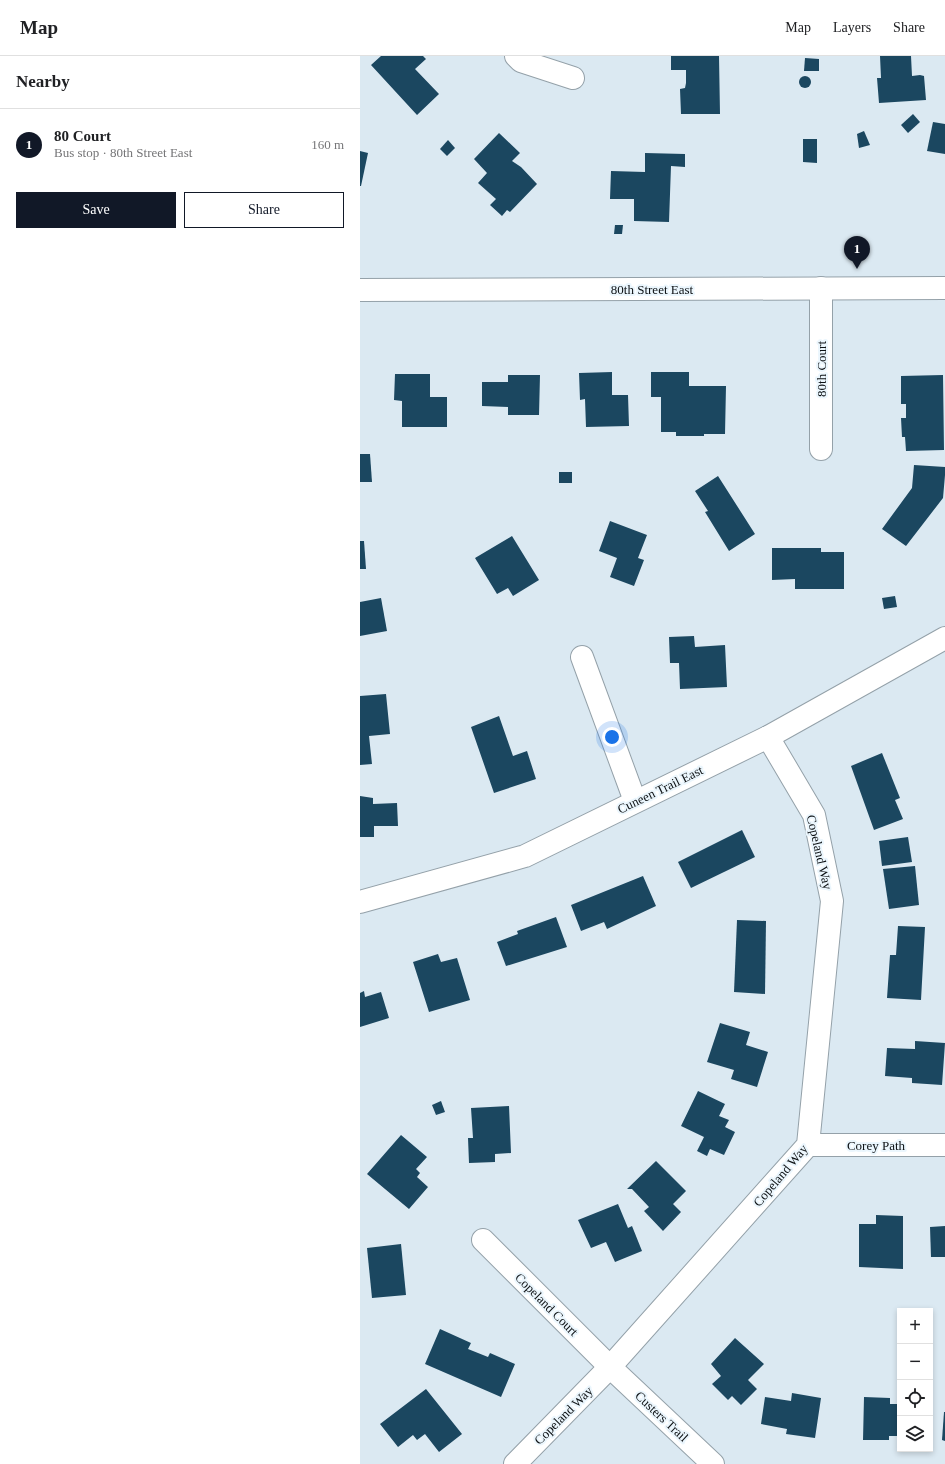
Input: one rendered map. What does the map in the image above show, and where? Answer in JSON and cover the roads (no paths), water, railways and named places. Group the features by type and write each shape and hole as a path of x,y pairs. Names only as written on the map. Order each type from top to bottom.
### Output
{"street":[{"path":"516,56 522,61 573,78"},
{"name":"80th Court","path":"821,288 821,449"},
{"name":"80th Street East","path":"360,290 945,288"},
{"name":"Cuneen Trail East","path":"360,902 525,856 768,737 945,638"},
{"path":"582,657 635,801"},
{"name":"Copeland Way","path":"515,1464 610,1367 808,1145 832,901 814,815 768,737"},
{"name":"Corey Path","path":"808,1145 945,1145"},
{"name":"Copeland Court","path":"483,1240 610,1367"},
{"name":"Custers Trail","path":"610,1367 713,1464"}],"place":[{"name":"80 Court","path":"857,269"}]}
